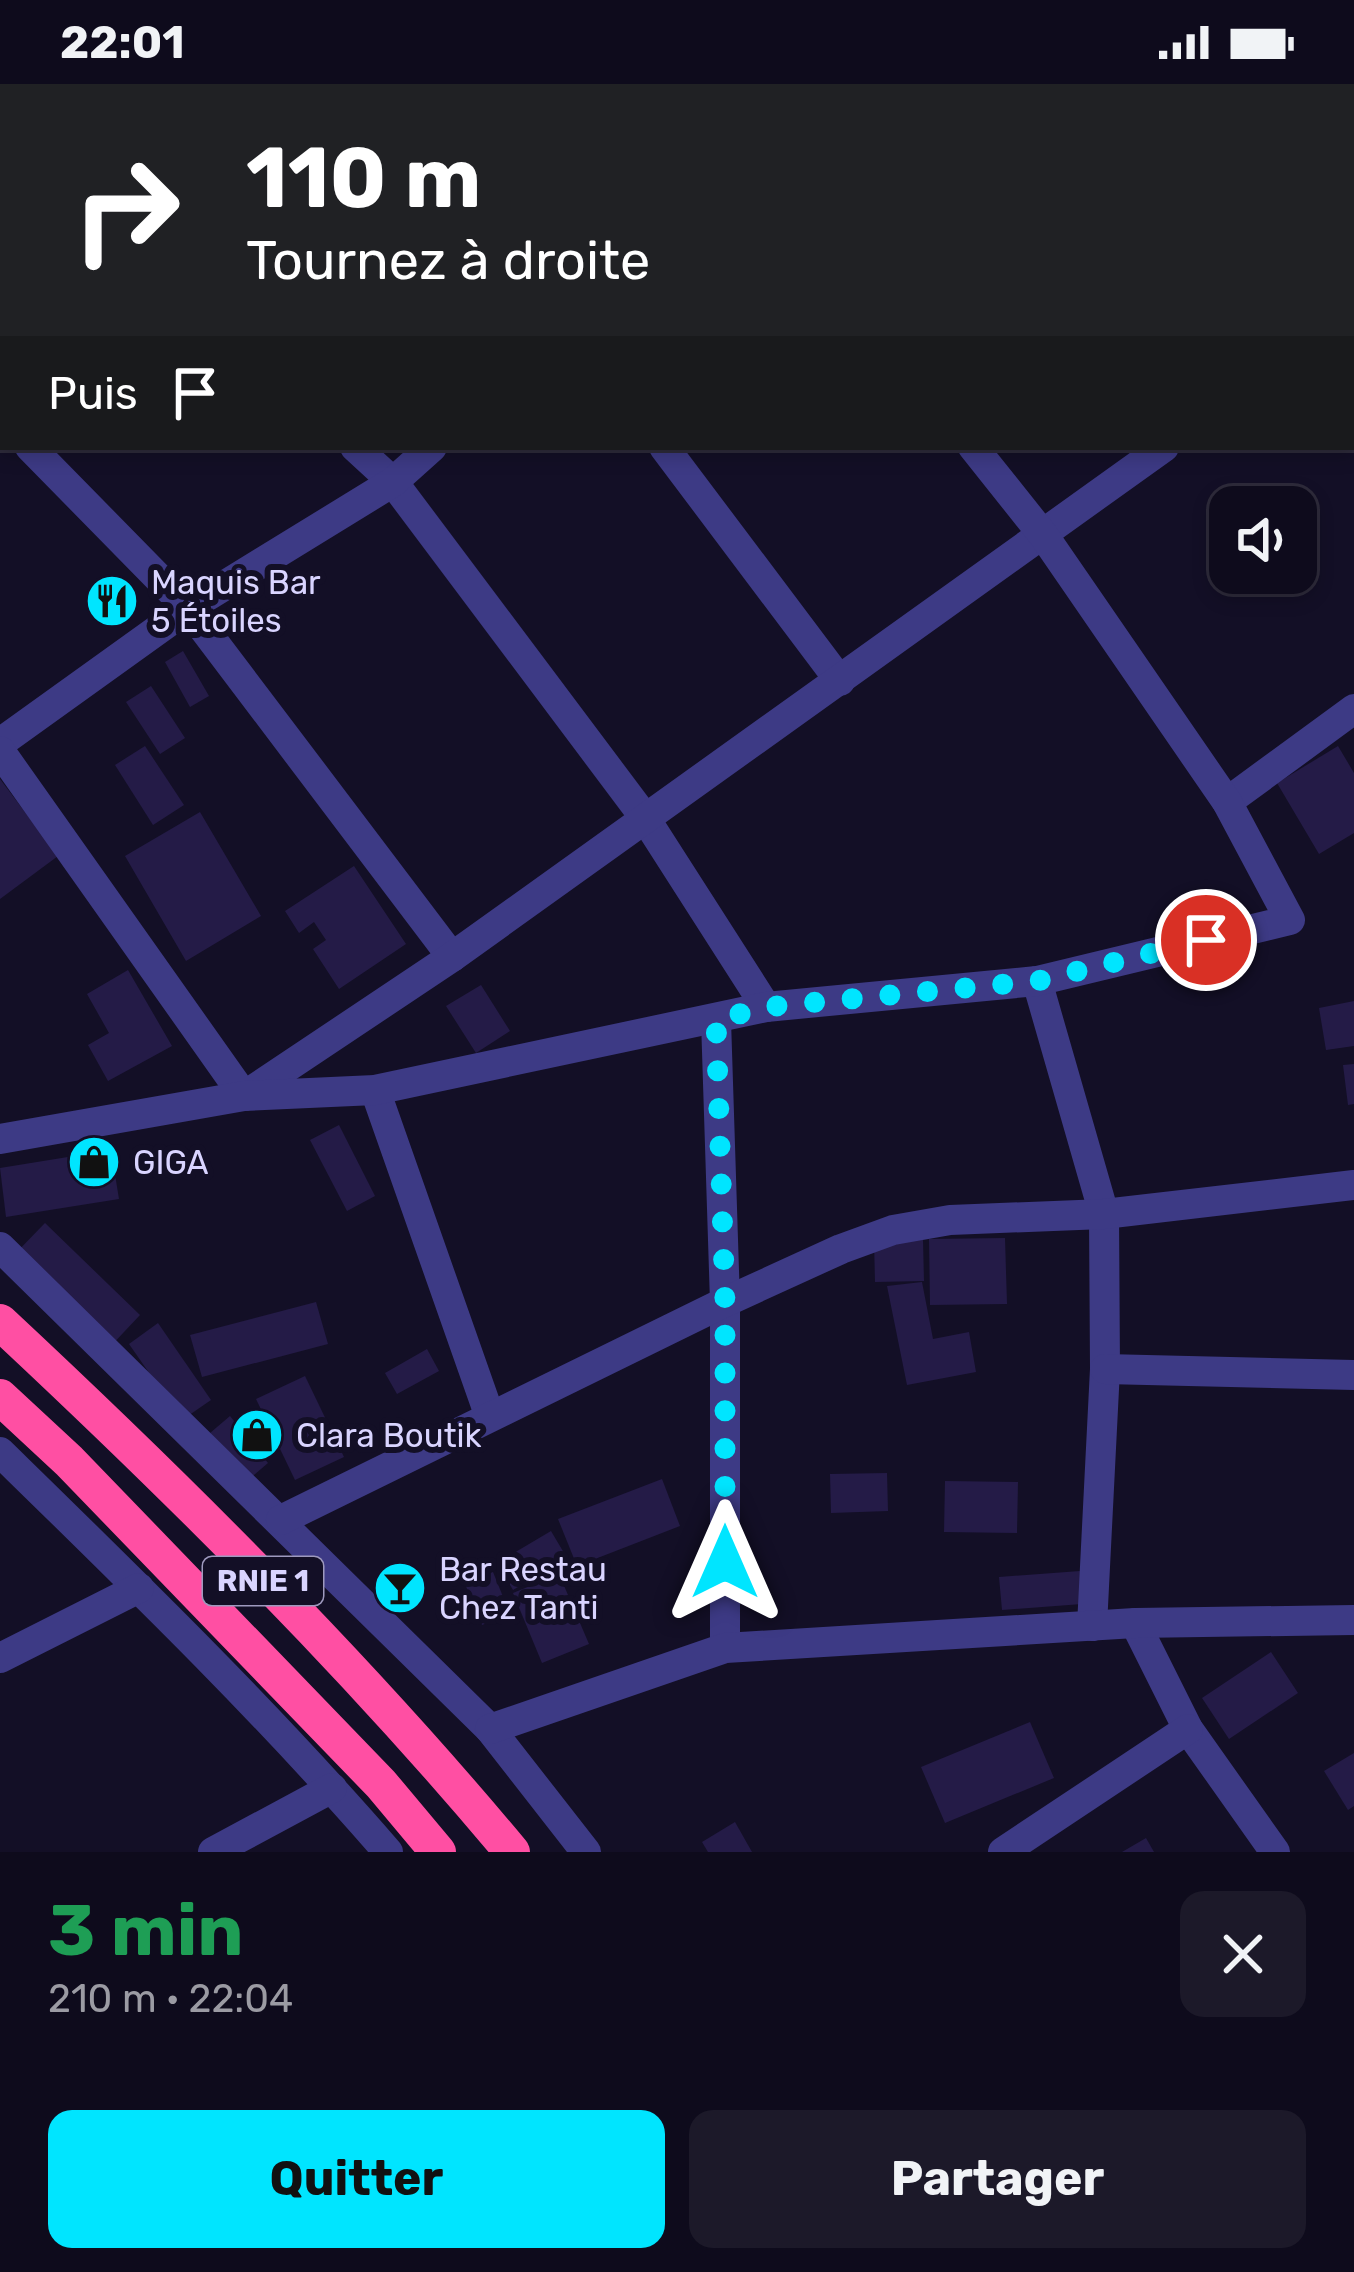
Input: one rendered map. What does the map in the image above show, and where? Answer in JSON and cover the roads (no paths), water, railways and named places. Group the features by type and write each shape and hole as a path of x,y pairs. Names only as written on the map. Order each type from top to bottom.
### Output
{"highway":[{"name":"RNIE 1","path":"0,1322 112,1426 405,1727 512,1852"},
{"name":"RNIE 1","path":"0,1397 69,1461 381,1784 438,1852"}],"street":[{"path":"33,450 188,608 452,957"},
{"path":"358,450 393,482 645,818 766,1007"},
{"path":"244,1096 0,747 188,608 393,482 429,450"},
{"path":"666,450 840,681"},
{"path":"0,1139 244,1096 375,1090 766,1007 1037,981 1290,920 1228,802 1044,536 975,450"},
{"path":"244,1096 452,957 1159,450"},
{"path":"1228,802 1354,709"},
{"path":"1037,981 1104,1214 1105,1369 1092,1626"},
{"path":"716,1020 725,1302 725,1648"},
{"path":"375,1090 490,1414"},
{"path":"281,1520 725,1302 892,1230 950,1220 1104,1214 1354,1185"},
{"path":"0,1247 490,1729 586,1852"},
{"path":"1105,1369 1354,1375"},
{"path":"0,1452 139,1588 388,1852"},
{"path":"0,1658 139,1588"},
{"path":"490,1729 725,1648 1135,1623 1354,1620"},
{"path":"1135,1623 1188,1730 1275,1852"},
{"path":"1003,1852 1188,1730"},
{"path":"213,1852 332,1788"}],"place":[{"name":"Maquis Bar 5 Étoiles","path":"112,601"},
{"name":"GIGA","path":"94,1162"},
{"name":"Clara Boutik","path":"257,1435"},
{"name":"Bar Restau Chez Tanti","path":"400,1588"}]}
